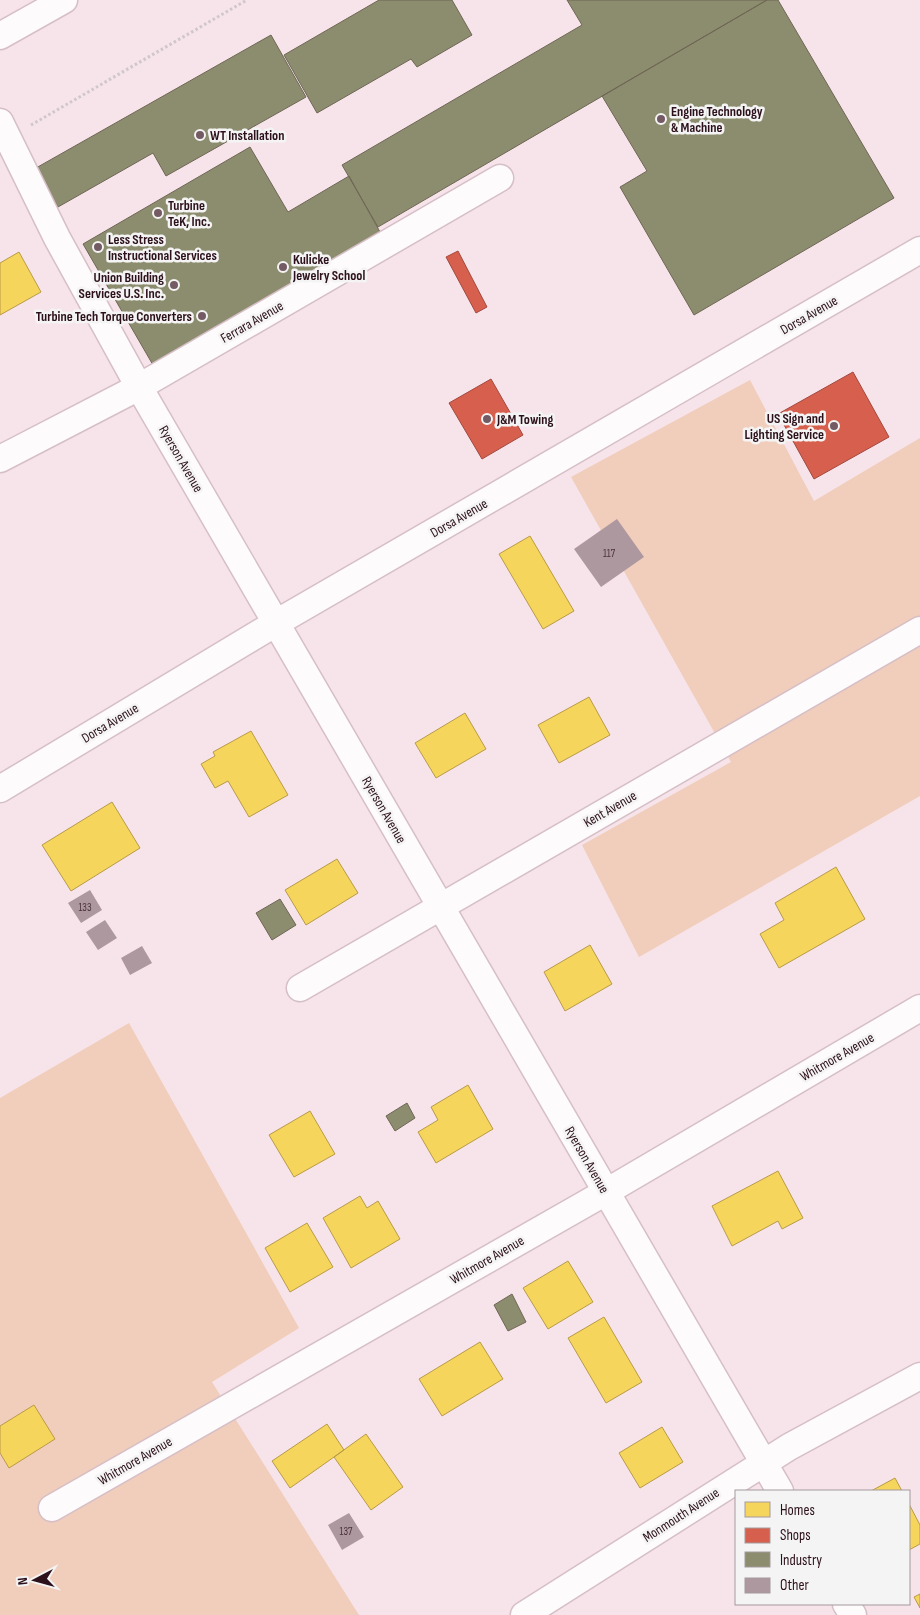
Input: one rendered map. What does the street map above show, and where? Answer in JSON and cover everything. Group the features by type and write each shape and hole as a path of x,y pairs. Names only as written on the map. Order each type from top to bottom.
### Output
{"street":[{"path":"0,36 64,0"},
{"name":"Ryerson Avenue","path":"4,130 57,238 139,387 779,1490"},
{"name":"Ferrara Avenue","path":"0,459 139,387 500,178"},
{"name":"Dorsa Avenue","path":"0,788 276,623 920,250"},
{"name":"Kent Avenue","path":"300,988 920,630"},
{"name":"Whitmore Avenue","path":"52,1508 606,1192 920,1008"},
{"name":"Monmouth Avenue","path":"524,1615 764,1463 920,1376"}],"path":[{"path":"4,130 247,0"}],"shaded area":[{"path":"750,380 814,501 920,438 920,796 639,957 582,845 731,762 571,477"},
{"path":"129,1023 299,1328 212,1382 359,1615 0,1615 0,1098"}],"building: Homes":[{"path":"19,252 41,292 0,315 0,263"},
{"path":"530,536 574,611 543,629 499,554"},
{"path":"589,697 610,735 559,763 538,725"},
{"path":"465,713 486,749 436,778 415,743"},
{"path":"251,731 288,795 249,817 228,781 215,788 201,764 215,756 213,752"},
{"path":"112,802 140,848 71,891 42,845"},
{"path":"337,859 358,893 306,925 285,890"},
{"path":"836,867 865,919 779,968 760,934 784,920 775,903"},
{"path":"590,945 612,984 565,1011 544,972"},
{"path":"468,1085 493,1129 436,1163 418,1132 438,1120 431,1107"},
{"path":"310,1111 335,1154 294,1177 269,1135"},
{"path":"778,1171 803,1218 782,1229 778,1221 732,1246 712,1206"},
{"path":"360,1196 367,1208 378,1201 400,1239 351,1268 323,1218"},
{"path":"307,1223 333,1267 290,1292 265,1248"},
{"path":"568,1261 593,1302 548,1329 523,1288"},
{"path":"604,1317 642,1382 606,1403 568,1338"},
{"path":"480,1342 503,1379 442,1416 419,1379"},
{"path":"34,1405 55,1439 9,1468 0,1453 0,1426"},
{"path":"327,1424 344,1450 290,1488 272,1461"},
{"path":"662,1427 683,1462 640,1488 619,1453"},
{"path":"366,1434 403,1487 371,1510 334,1457"},
{"path":"895,1478 901,1490 873,1490"},
{"path":"910,1506 920,1525 920,1544 910,1549"},
{"path":"920,1594 920,1608 914,1597"}],"building: Shops":[{"path":"458,251 487,307 476,313 446,257"},
{"name":"US Sign and Lighting Service","path":"853,372 889,437 814,479 778,414"},
{"name":"J&M Towing","path":"491,379 523,435 482,459 449,403"}],"building: Industry":[{"path":"379,0 452,0 472,35 417,67 411,59 317,113 284,55"},
{"path":"567,0 767,0 378,227 342,165 582,25"},
{"path":"767,0 778,0 894,198 694,315 620,187 647,171 602,96"},
{"path":"271,35 306,97 166,176 153,153 58,207 36,168"},
{"path":"250,147 288,212 349,176 380,232 153,365 83,244"},
{"path":"280,899 296,925 272,940 256,913"},
{"path":"407,1103 415,1118 395,1131 386,1116"},
{"path":"512,1294 526,1322 508,1331 494,1305"}],"building: Other":[{"path":"617,519 644,557 601,587 574,549"},
{"path":"90,890 102,910 81,923 68,903"},
{"path":"105,920 117,938 98,950 86,932"},
{"path":"142,946 152,963 130,975 121,958"},
{"path":"349,1513 364,1537 342,1550 328,1525"}],"place":[{"name":"Engine Technology & Machine","path":"661,119"},
{"name":"WT Installation","path":"200,135"},
{"name":"Turbine TeK, Inc.","path":"158,213"},
{"name":"Less Stress Instructional Services","path":"98,247"},
{"name":"Kulicke Jewelry School","path":"283,267"},
{"name":"Union Building Services U.S. Inc.","path":"174,285"},
{"name":"Turbine Tech Torque Converters","path":"202,316"},
{"name":"J&M Towing","path":"487,419"},
{"name":"US Sign and Lighting Service","path":"834,426"}]}
